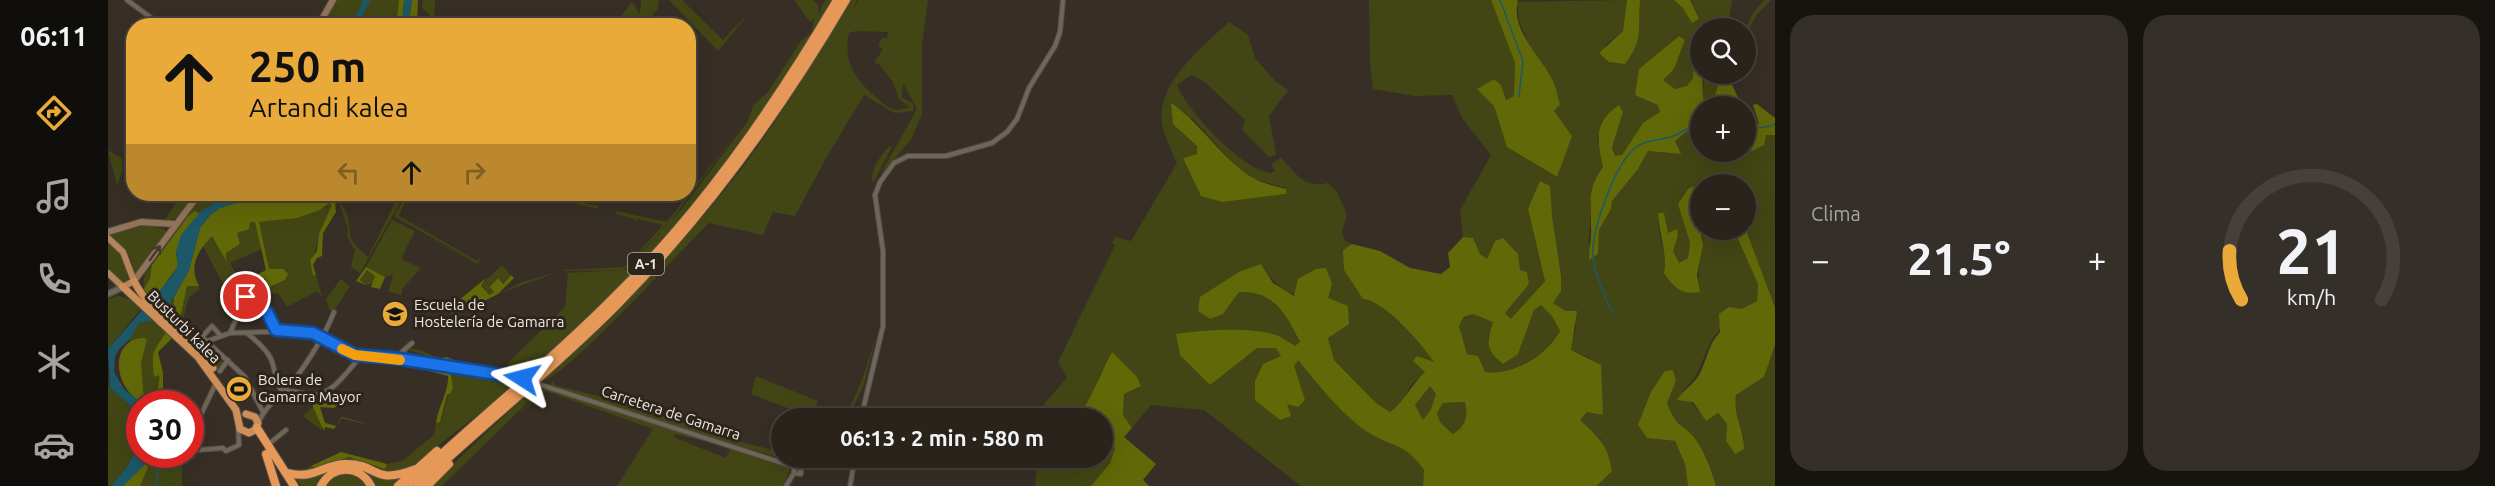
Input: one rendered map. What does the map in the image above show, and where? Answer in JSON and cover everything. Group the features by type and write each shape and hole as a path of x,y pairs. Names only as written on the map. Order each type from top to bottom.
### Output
{"highway":[{"name":"A-1","path":"407,486 609,302 684,221 758,126 837,0"},
{"name":"A-1","path":"418,486 615,307 691,225 785,100 846,0"},
{"name":"Busturbi kalea","path":"134,281 147,304"},
{"name":"Busturbi kalea","path":"123,287 147,304 177,332 243,418"},
{"name":"Busturbi kalea","path":"177,332 185,336 208,362 243,418"},
{"path":"427,486 496,416"},
{"path":"254,430 242,431 243,418 255,417 254,430 266,454 288,486"},
{"path":"398,486 458,434 476,422"},
{"path":"254,430 299,486"},
{"path":"266,454 276,486"},
{"path":"280,461 294,486"},
{"path":"288,473 309,476 332,467 349,464 390,478 416,469"},
{"path":"321,486 331,474 349,469 359,472 371,486"}],"main road":[{"path":"323,18 333,0"},
{"path":"108,273 123,287 134,281 193,201"},
{"path":"108,232 141,222 165,225 175,223"},
{"path":"165,225 169,233"},
{"path":"108,238 126,258 134,281"}],"street":[{"path":"127,0 151,18"},
{"path":"864,408 882,334 885,252 875,195 887,170 894,163 908,156 946,156 992,143 1007,132 1017,119 1029,88 1055,46 1060,32 1063,0"},
{"path":"108,294 123,287"},
{"path":"230,333 246,297 267,312 276,330"},
{"path":"216,382 198,421 199,450 223,448 226,451 239,445 238,438 243,418 261,410 293,380 334,312"},
{"path":"205,342 203,334 212,326 221,336"},
{"path":"205,342 230,333 306,331 361,356 394,358 522,378"},
{"path":"247,333 266,351 272,362 275,381 282,392"},
{"path":"185,336 205,342 228,360 251,385 261,410 254,430"},
{"path":"394,358 412,343"},
{"path":"282,392 289,390 312,395 320,394 330,389 361,356"},
{"path":"220,370 228,360"},
{"name":"Carretera de Gamarra","path":"538,384 771,458"},
{"path":"238,438 254,430 260,430 280,461"},
{"path":"270,443 286,430"},
{"path":"786,486 795,468"},
{"path":"794,473 798,475 801,468"},
{"path":"850,486 853,468"}],"green space":[{"path":"337,0 404,0 403,18 327,18"},
{"path":"399,0 404,0 403,18 397,18"},
{"path":"412,0 418,0 417,18 409,18"},
{"path":"423,0 435,0 434,18 433,18 422,8"},
{"path":"641,0 659,0 658,9 652,16 654,18 619,18 632,2 640,14"},
{"path":"669,0 682,0 723,40 750,12 718,51 696,28 696,18 686,18"},
{"path":"794,0 813,0 818,5 820,18 821,7 825,0 833,0 741,143 699,198 661,244 587,319 529,372 522,377 497,372 497,368 506,369 509,362 565,307 568,275 565,273 626,270 688,201 696,201 696,190 748,121 753,106 768,92 800,42 812,32 814,18 810,22"},
{"path":"850,0 857,0 853,9 859,0 928,0 922,44 922,115 910,141 880,175 917,109 903,83 902,98 913,103 913,111 895,113 864,95 795,216 773,212 763,235 709,223 596,339 571,362 551,377 539,382 645,280 719,197 771,127","holes":["856,31 888,32 887,38 882,38 878,46 883,49 874,63 879,64 893,82 899,99 910,108 896,110 883,103 862,84 849,61 849,33"]},
{"path":"1369,0 1491,0 1515,63 1514,96 1506,100 1501,85 1494,79 1478,89 1494,106 1507,147 1556,177 1572,136 1553,111 1552,78 1534,55 1519,21 1517,2 1627,0 1623,31 1605,45 1609,62 1640,0 1674,0 1698,18 1690,18 1690,82 1687,86 1676,89 1662,80 1674,69 1685,40 1679,36 1651,60 1660,112 1643,123 1622,155 1615,157 1612,148 1623,112 1597,136 1603,167 1593,185 1591,194 1588,243 1597,254 1599,230 1611,209 1612,201 1638,169 1648,151 1680,154 1675,141 1690,129 1690,162 1756,162 1756,146 1766,135 1775,135 1775,307 1750,240 1756,240 1756,174 1690,174 1690,188 1683,221 1690,243 1688,258 1679,264 1673,251 1678,236 1676,229 1668,234 1664,214 1658,214 1661,240 1668,259 1699,292 1698,276 1702,240 1739,240 1758,284 1757,301 1737,313 1720,330 1711,342 1697,373 1682,391 1700,413 1717,413 1727,424 1726,441 1735,454 1744,439 1734,411 1736,395 1764,377 1775,345 1775,486 1716,486 1701,446 1675,418 1667,403 1676,381 1673,370 1647,438 1675,441 1685,464 1688,486 1597,486 1612,471 1601,439 1579,420 1587,412 1603,415 1601,398 1589,358 1570,350 1576,326 1566,311 1553,303 1550,186 1528,209 1545,281 1511,320 1505,313 1529,284 1495,241 1487,260 1480,254 1473,239 1463,237 1460,210 1491,155 1462,118 1452,95 1415,96 1373,89 1370,63"},
{"path":"1491,0 1518,0 1518,21 1522,31 1554,83 1560,104 1554,111 1572,136 1557,177 1507,147 1494,106 1477,89 1494,79 1501,85 1506,100 1514,96 1515,63"},
{"path":"1627,0 1640,0 1638,40 1625,64 1609,62 1599,53 1623,31"},
{"path":"1674,0 1690,0 1699,18 1690,20 1683,8"},
{"path":"1690,0 1732,0 1729,18 1699,18"},
{"path":"1765,0 1771,0 1755,18 1750,18"},
{"path":"1229,22 1248,35 1255,58 1276,82 1288,90 1269,116 1276,155 1269,157 1242,130 1245,120 1205,82 1191,75 1177,85 1183,96 1217,138 1245,162 1271,173 1275,171 1271,164 1281,158 1307,182 1328,183 1337,192 1347,214 1342,232 1345,241 1352,244 1343,250 1363,299 1382,307 1392,315 1412,334 1435,363 1411,385 1402,403 1390,412 1376,403 1334,360 1328,338 1349,324 1348,307 1334,301 1291,293 1272,279 1261,264 1198,311 1210,319 1223,314 1239,292 1261,295 1270,300 1284,314 1300,343 1295,346 1260,333 1199,331 1257,348 1277,348 1281,356 1287,404 1305,400 1293,366 1298,360 1327,394 1370,433 1411,452 1424,470 1423,486 1301,486 1204,410 1151,405 1132,428 1123,415 1124,394 1141,386 1100,374 1095,392 1084,408 1044,408 1044,404 1067,378 1058,362 1115,245 1112,243 1115,237 1131,241 1177,163 1163,128 1162,113 1165,98 1172,83 1193,56","holes":["1191,117 1235,165 1256,180 1286,188 1286,194 1223,202 1183,158 1198,154"]},
{"path":"1679,36 1685,40 1674,69 1663,80 1675,89 1687,86 1690,82 1690,84 1703,84 1703,96 1690,96 1690,129 1675,141 1681,154 1648,151 1638,169 1612,201 1611,209 1599,230 1598,254 1589,260 1591,195 1594,182 1603,167 1599,148 1601,125 1619,105 1623,112 1612,148 1615,156 1622,155 1643,123 1660,112 1658,105 1635,95 1639,69"},
{"path":"1704,84 1718,84 1715,96 1703,96"},
{"path":"1718,84 1732,84 1737,96 1715,96"},
{"path":"1171,103 1244,172 1266,184 1286,189 1286,194 1223,202 1201,196 1183,158 1197,154 1197,146 1173,124"},
{"path":"1756,104 1775,118 1775,135 1766,135 1764,145 1756,149 1756,123 1759,124"},
{"path":"744,123 696,187 696,185"},
{"path":"889,147 892,147 873,183 876,164"},
{"path":"108,150 122,159 122,172 117,185"},
{"path":"1540,181 1550,186 1561,276 1561,291 1553,303 1566,311 1577,311 1571,350 1601,365 1603,415 1587,412 1580,420 1602,442 1608,454 1612,471 1597,486 1423,486 1424,470 1417,461 1406,451 1371,434 1351,419 1298,360 1294,366 1305,400 1298,407 1287,404 1291,416 1280,420 1255,400 1255,381 1263,364 1281,356 1276,348 1257,348 1210,385 1180,355 1176,334 1200,331 1256,331 1279,336 1295,346 1300,342 1284,314 1270,300 1261,295 1239,292 1223,314 1210,319 1198,311 1200,297 1239,272 1261,264 1273,283 1294,296 1298,279 1316,269 1326,268 1332,284 1328,298 1348,306 1349,324 1328,338 1334,360 1376,403 1390,412 1425,372 1413,361 1417,356 1434,362 1421,344 1392,315 1382,307 1363,299 1344,270 1343,250 1352,244 1380,251 1410,268 1441,274 1450,267 1448,253 1463,237 1473,238 1480,254 1487,259 1495,241 1503,238 1518,254 1520,270 1527,272 1529,284 1505,313 1511,319 1545,281 1528,209","holes":["1541,305 1552,316 1560,331 1538,356 1507,371 1485,372 1478,356 1467,354 1459,326 1464,317 1473,314 1493,322 1489,341 1490,350 1503,364 1518,354 1534,310","1430,386 1436,394 1430,411 1423,420 1415,405","1465,402 1465,420 1461,428 1453,434 1440,422 1437,413 1443,403"]},
{"path":"1689,188 1690,240 1702,240 1703,245 1697,275 1700,292 1679,289 1664,273 1665,259 1658,213 1664,213 1668,233 1677,229 1678,236 1673,251 1679,263 1688,258 1690,243 1678,204"},
{"path":"177,201 190,201 178,216 164,221"},
{"path":"199,201 223,201 203,209 147,295 143,284 145,274"},
{"path":"242,201 341,201 335,204 336,212 323,233 322,256 317,258 313,265 316,275 313,276 310,260 317,251 319,234 332,205 329,203 320,210 297,218 259,222 269,269 283,269 288,274 285,280 269,287 265,278 252,285 245,281 266,270 255,222 250,222 249,229 237,233 240,244 226,253 227,262 212,236 196,259 194,272 199,286 187,286 181,315 186,324 183,330 173,321 174,297 189,270 200,228 210,215 220,208"},
{"path":"396,201 401,201 360,273 351,267 355,250 347,237 348,228 339,203 346,213 352,241 368,257"},
{"path":"405,201 399,216 477,261 481,256 478,264 418,233 476,262 395,217 396,212"},
{"path":"564,201 598,206 598,209"},
{"path":"686,201 672,219 623,270 561,271 625,267 663,225 638,219 635,222 635,219 616,214 616,211 667,222"},
{"path":"329,203 332,204 331,208 310,260 313,276 316,275 322,297 317,291 287,307 278,293 273,294 269,287 285,280 274,269 269,270 258,222 280,220 320,210"},
{"path":"195,211 200,214 191,223 176,252 178,266 153,301 144,289 150,279 152,265 188,216"},
{"path":"392,220 415,231 402,257 403,260 421,268 402,289 402,295 388,292 393,277 391,275 385,277 366,267"},
{"path":"250,222 255,222 262,249 230,263 240,281 223,284 203,246 212,236 228,261 226,253 240,244 237,233 249,229"},
{"path":"147,225 165,229 166,234 136,275 129,254 110,235"},
{"path":"1738,240 1750,240 1775,307 1775,345 1764,377 1736,395 1736,410 1744,449 1735,454 1726,441 1727,424 1718,413 1706,421 1693,402 1677,400 1699,375 1710,347 1720,332 1719,314 1729,307 1742,309 1757,301 1758,284"},
{"path":"108,241 121,253 129,282 124,284 108,269"},
{"path":"502,265 511,275 489,296 480,286"},
{"path":"366,267 385,277 380,289 371,287 375,276 367,270 360,280 366,285 356,281"},
{"path":"368,271 373,273 375,278 373,283 368,285 363,283 361,278 363,273"},
{"path":"560,271 498,294 522,282"},
{"path":"511,275 514,278 498,294 454,316 462,308 458,301 486,278 481,286 489,295 494,292 490,287 498,278 503,284"},
{"path":"341,279 350,286 334,311 330,311 326,299"},
{"path":"187,286 199,286 199,290 189,297 183,319 181,316"},
{"path":"118,296 133,300 143,310 139,311 108,349 108,299"},
{"path":"174,297 174,319 167,331 173,337 158,352 163,373 163,390 139,390 130,339 139,323 161,319"},
{"path":"458,301 462,303 462,308 454,316 445,310"},
{"path":"1541,305 1552,316 1560,331 1546,349 1528,362 1506,371 1484,372 1478,356 1467,354 1459,326 1464,318 1473,314 1494,322 1488,339 1518,354 1534,310"},
{"path":"167,331 173,337 158,352 163,373 163,390 158,390 159,375 154,377 153,356"},
{"path":"876,337 864,384 853,408 849,408 862,380"},
{"path":"147,339 141,363 143,390 128,390 121,378 120,357 124,348 131,341"},
{"path":"194,341 209,348 208,350 223,362 219,372"},
{"path":"408,348 423,351 443,361 409,350 403,355 407,358 453,366 456,363 461,367 455,368 399,358"},
{"path":"1112,352 1137,377 1141,386 1124,394 1123,415 1132,428 1124,437 1156,464 1143,480 1149,486 1091,486 1106,468 1113,468 1115,448 1113,446 1113,408 1084,408"},
{"path":"447,357 470,367 497,368 497,372 455,368 461,365 443,361 442,358"},
{"path":"399,361 450,370 453,387 451,393 447,395 440,422 436,423 448,376 399,363"},
{"path":"450,370 496,380 499,376 520,379 407,470 391,476 364,465 306,473 290,469 304,470 311,466 316,468 349,457 385,469 387,464 402,461 434,435 436,423 440,422 448,395 453,387"},
{"path":"1673,370 1676,381 1667,403 1676,421 1694,437 1701,448 1716,486 1688,486 1685,464 1675,441 1647,438 1638,425 1651,392 1665,371"},
{"path":"756,376 818,401 816,408 787,408 751,394"},
{"path":"554,380 554,385 625,403 729,439 771,450 771,455 549,386"},
{"path":"108,382 110,388 126,402 126,468 111,486 108,486"},
{"path":"537,385 541,388 537,393 442,486 430,486"},
{"path":"1430,385 1436,394 1430,411 1423,421 1415,405"},
{"path":"545,388 705,439 704,441 675,434 673,437 726,458 731,447 771,460 771,468 790,468 790,470 783,486 617,486 653,429 546,391 518,414"},
{"path":"326,394 339,404 334,408 320,407 325,423 336,426 342,417 372,426 342,418 334,429 325,427 324,431 313,407 312,397"},
{"path":"1466,402 1465,421 1454,434 1440,422 1437,413 1443,403"},
{"path":"313,407 323,426 321,430 303,416"},
{"path":"341,452 387,464 385,469 349,457 316,468 311,466"},
{"path":"346,465 379,478 402,478 394,486 373,486 361,473 346,468 331,472 320,486 301,486 293,476 310,477"},
{"path":"141,468 182,468 182,486 123,486"},
{"path":"141,468 148,468 140,486 123,486"},
{"path":"1037,468 1106,468 1091,486 1035,486"},
{"path":"337,473 355,473 369,486 324,486"}],"water":[{"path":"404,0 412,0 409,18 403,18"},
{"path":"223,201 242,201 220,208 210,215 200,228 189,270 161,319 139,323 130,339 119,349 115,357 114,372 126,391 126,402 110,388 108,349 169,280 178,266 176,252 181,235 203,209"},
{"path":"281,201 318,201 314,203"},
{"path":"126,468 141,468 123,486 111,486"}],"waterway":[{"path":"358,18 367,0"},
{"path":"1500,0 1523,61 1519,96"},
{"path":"1756,127 1771,126"},
{"path":"1613,313 1601,286 1593,257 1596,231 1606,198 1620,168 1636,147 1645,142 1671,137 1690,128"},
{"path":"214,208 217,201"},
{"path":"156,486 159,468"}],"slow traffic":[{"path":"342,349 355,355 400,360"}],"place":[{"name":"Escuela de Hostelería de Gamarra","path":"395,314"},
{"name":"Bolera de Gamarra Mayor","path":"239,389"}],"route":[{"path":"246,297 267,312 276,330 313,333 355,355 394,358 522,378"}]}
